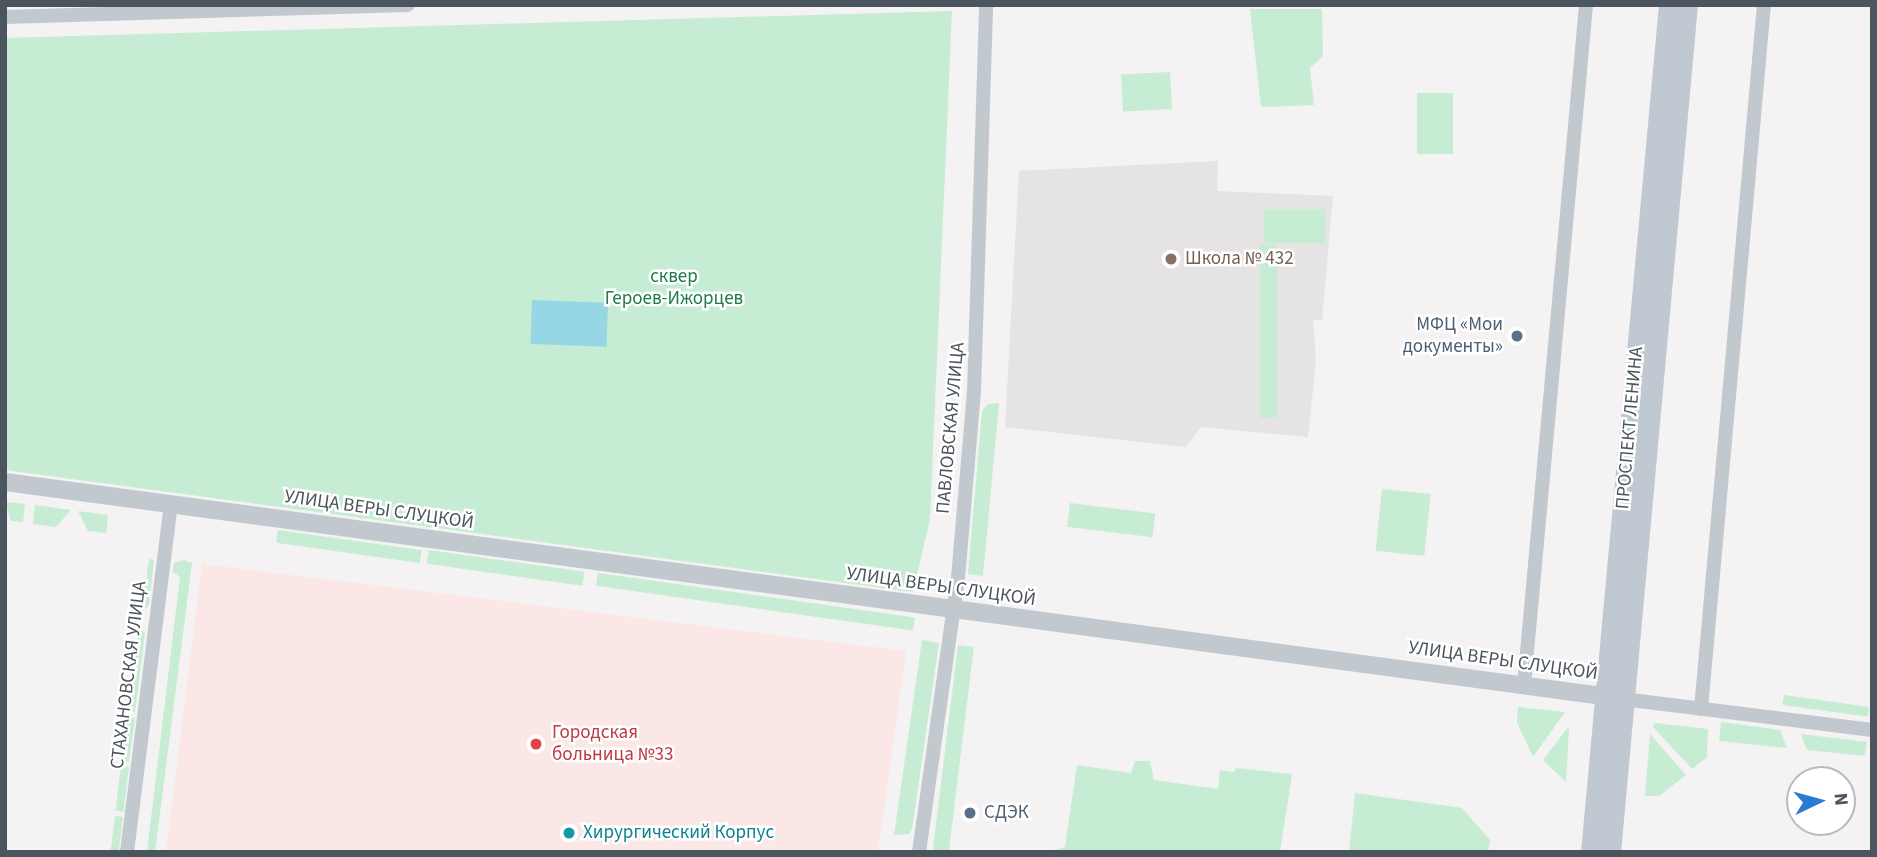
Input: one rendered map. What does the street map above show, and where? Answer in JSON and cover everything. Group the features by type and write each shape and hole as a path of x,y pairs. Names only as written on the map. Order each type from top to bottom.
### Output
{"main road":[{"name":"ПРОСПЕКТ ЛЕНИНА","path":"1610,852 1614,698 1669,5"},
{"name":"ПРОСПЕКТ ЛЕНИНА","path":"1591,852 1614,698 1687,5"}],"street":[{"path":"5,18 408,5"},
{"name":"ПАВЛОВСКАЯ УЛИЦА","path":"919,852 954,610 979,321 986,5"},
{"path":"1524,685 1586,5"},
{"path":"1701,709 1764,5"},
{"name":"УЛИЦА ВЕРЫ СЛУЦКОЙ","path":"5,481 954,610 1872,730"},
{"name":"СТАХАНОВСКАЯ УЛИЦА","path":"127,852 171,503"}],"shaded area":[{"name":"Школа № 432","path":"1218,161 1217,191 1333,196 1322,320 1313,320 1316,360 1308,437 1201,427 1186,447 1005,427 1019,171"},
{"name":"Городская больница №33","path":"202,564 906,651 878,852 166,852"}],"green space":[{"path":"1250,9 1322,9 1323,56 1310,68 1314,105 1261,107"},
{"name":"сквер Героев-Ижорцев","path":"952,11 930,519 913,592 5,470 5,38"},
{"path":"1170,72 1172,109 1123,112 1121,75"},
{"path":"1417,93 1453,93 1453,154 1417,154"},
{"path":"1264,209 1325,209 1325,243 1264,243"},
{"path":"1260,244 1277,244 1277,418 1260,418"},
{"path":"999,403 983,576 968,574 982,411 988,404"},
{"path":"1382,489 1431,494 1424,556 1376,551"},
{"path":"5,502 25,504 23,522 11,521"},
{"path":"1070,503 1155,513 1152,537 1067,527"},
{"path":"35,505 71,510 56,527 33,524"},
{"path":"78,511 108,515 106,533 88,531"},
{"path":"278,530 422,550 420,563 276,543"},
{"path":"429,550 584,572 583,586 427,564"},
{"path":"149,559 154,560 149,604 142,613"},
{"path":"184,560 192,563 155,852 147,852 180,577 173,572 174,563"},
{"path":"598,573 915,618 913,630 596,586"},
{"path":"139,628 145,633 135,712 129,712"},
{"path":"922,640 939,643 912,829 909,834 894,835"},
{"path":"958,645 974,647 949,852 933,852"},
{"path":"1784,695 1869,707 1868,717 1783,705"},
{"path":"1518,707 1565,712 1533,757 1517,722"},
{"path":"128,717 135,718 129,762 122,761"},
{"path":"1721,722 1780,730 1787,748 1719,741"},
{"path":"1655,723 1708,729 1707,757 1692,769 1653,727"},
{"path":"1569,726 1566,782 1543,760"},
{"path":"1650,734 1686,775 1659,796 1645,796"},
{"path":"1801,734 1867,742 1865,756 1807,750"},
{"path":"1135,761 1150,761 1154,780 1218,789 1220,770 1234,772 1236,768 1292,774 1280,852 1048,852 1065,847 1077,765 1131,773"},
{"path":"121,766 129,767 123,812 116,811"},
{"path":"1355,793 1462,808 1490,840 1488,852 1349,852"},
{"path":"115,816 123,817 119,852 111,852"}],"water":[{"path":"532,300 608,303 606,347 530,344"}],"place":[{"name":"Школа № 432","path":"1171,259"},
{"name":"МФЦ «Мои документы»","path":"1517,336"},
{"name":"Городская больница №33","path":"536,744"},
{"name":"СДЭК","path":"970,813"},
{"name":"Хирургический Корпус","path":"569,833"}]}
